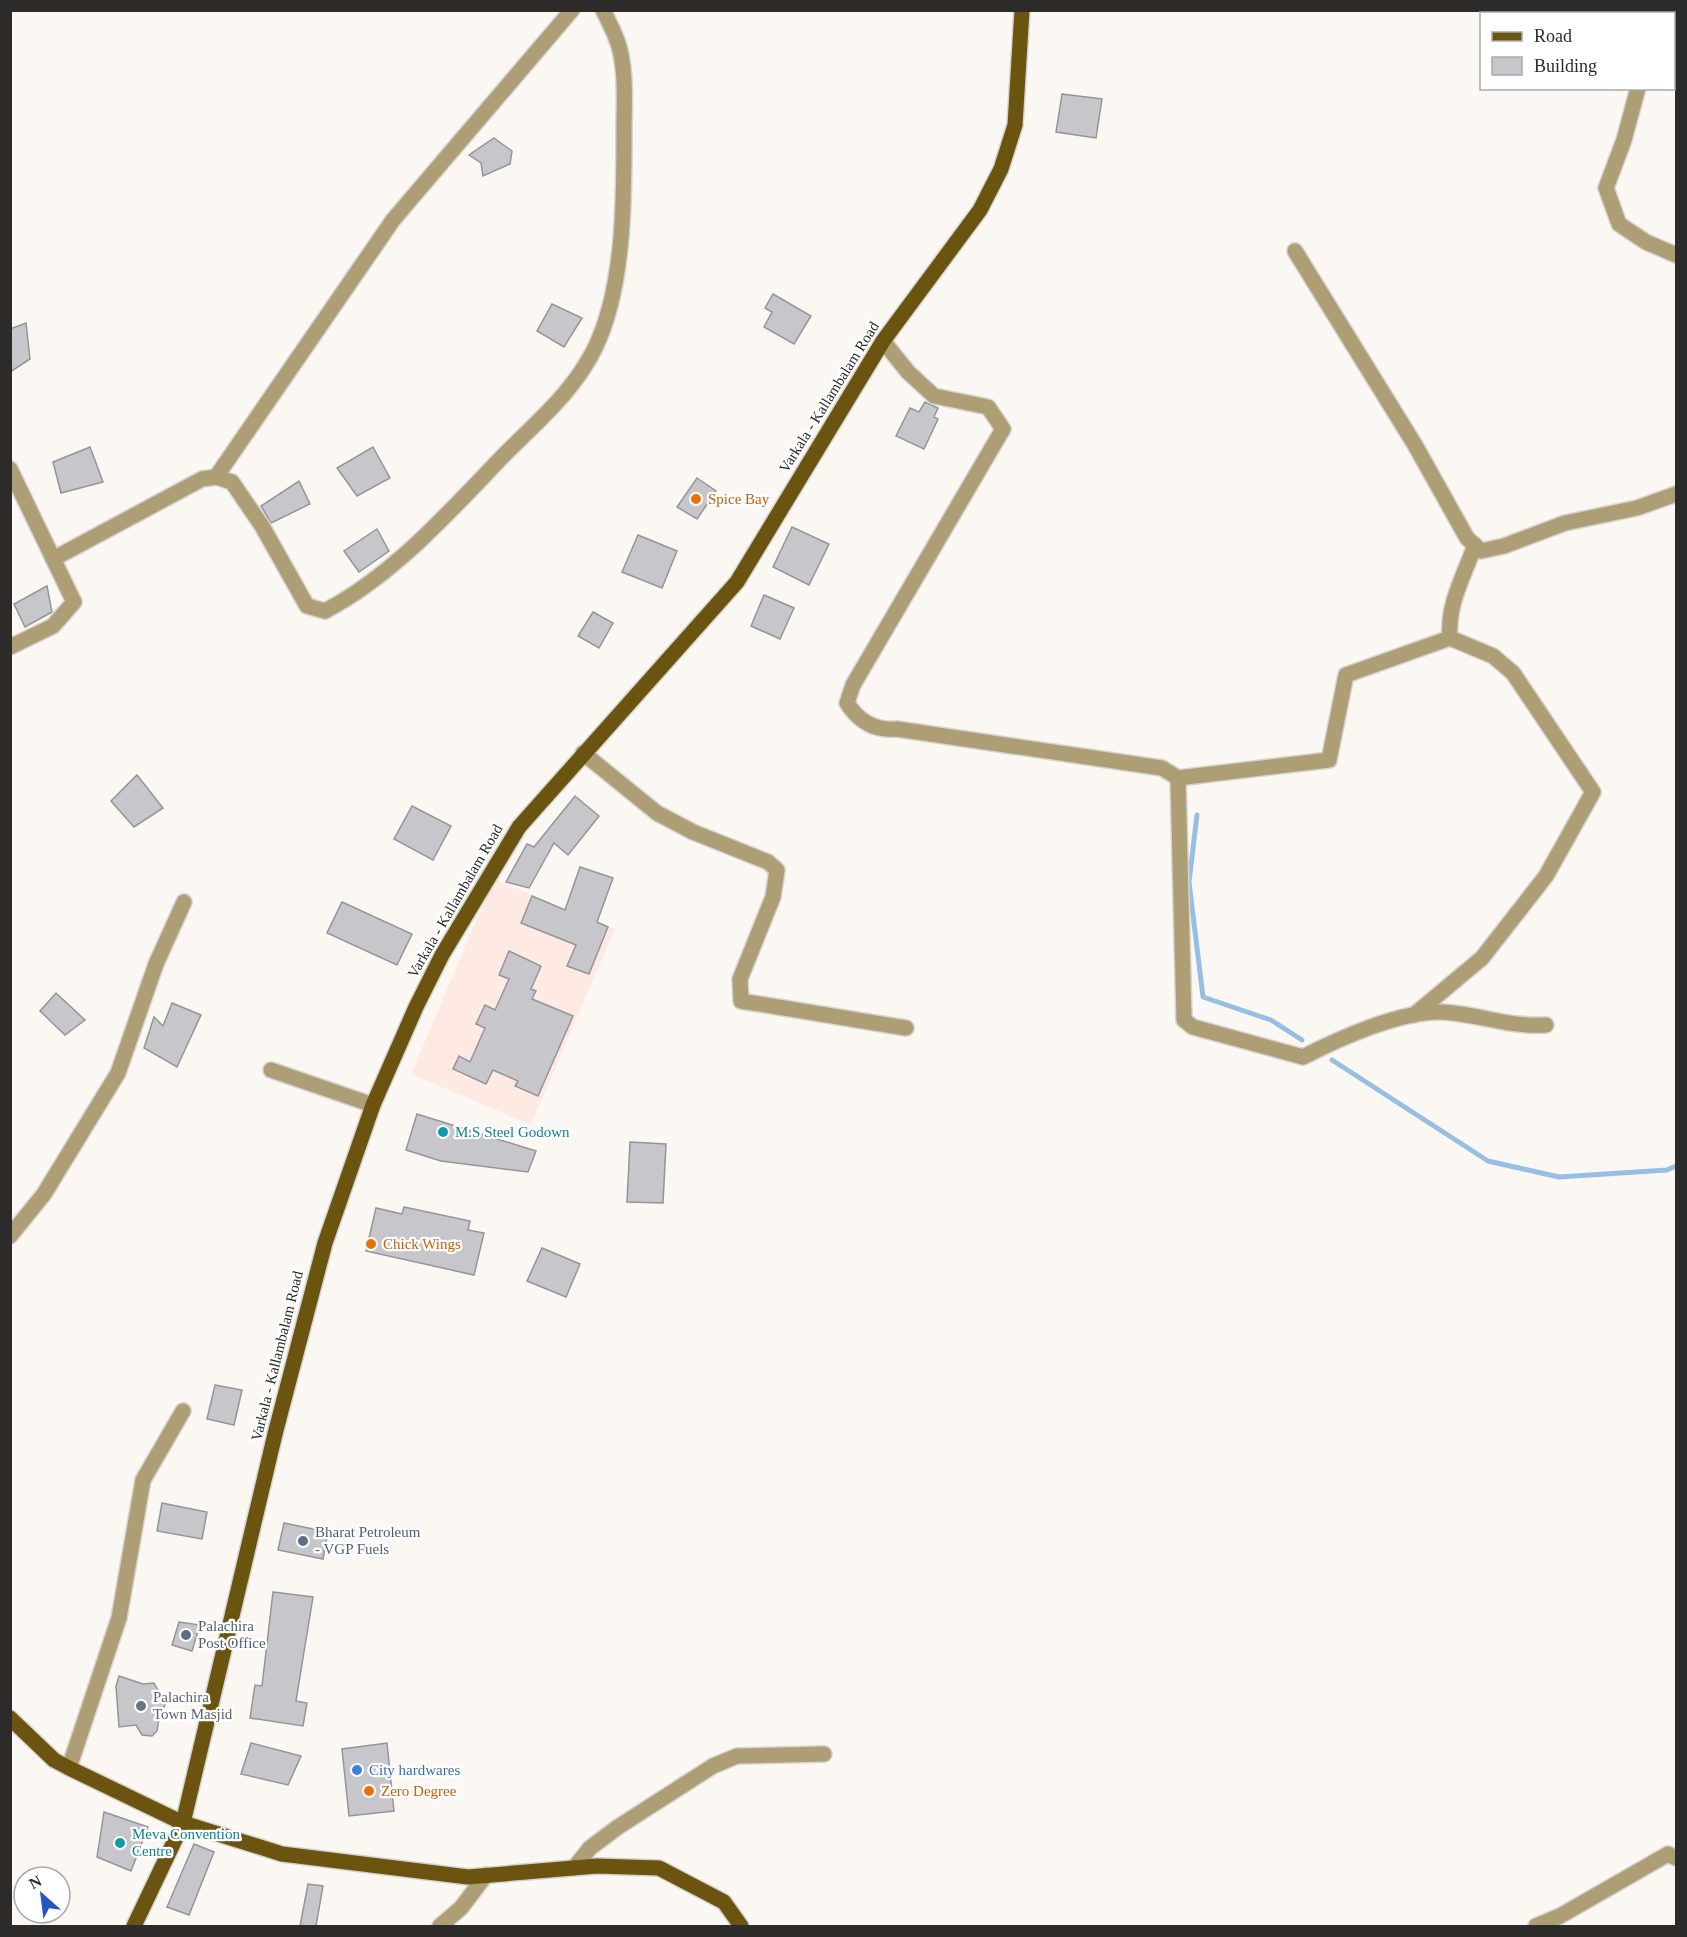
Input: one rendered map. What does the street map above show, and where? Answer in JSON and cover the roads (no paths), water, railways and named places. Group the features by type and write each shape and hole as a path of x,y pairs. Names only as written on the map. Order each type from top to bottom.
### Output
{"main road":[{"name":"Varkala - Kallambalam Road","path":"134,1926 183,1823 275,1434 322,1254 373,1105 416,1006 448,945 519,827 737,582 883,341 980,210 1001,169 1015,125 1022,10"},
{"path":"10,1718 54,1760 69,1768 183,1823 282,1854 468,1877 574,1868 659,1868 724,1902 741,1926"}],"street":[{"path":"216,477 393,220 572,10"},
{"path":"53,559 202,479 216,477 232,482 262,526 307,606 325,612 350,598 391,567 569,390 595,347 610,303 620,243 624,160 622,61 613,29 603,10"},
{"path":"1637,90 1624,140 1606,188 1619,224 1646,242 1677,255"},
{"path":"1295,251 1409,436 1467,538 1481,551 1504,546 1565,523 1637,508 1677,494"},
{"path":"883,341 908,372 934,396 988,407 1003,429 853,686 847,703 855,716 879,730 897,729 1162,768 1178,778 1329,760 1346,675 1450,638 1493,656 1513,673 1593,792 1546,876 1482,958 1412,1017"},
{"path":"10,469 74,602 53,626 10,647"},
{"path":"1450,638 1449,622 1452,602 1475,545"},
{"path":"583,753 657,813 693,832 768,862 777,870 773,897 740,979 741,1001 906,1028"},
{"path":"1178,778 1184,1020 1192,1028 1303,1057 1340,1038 1394,1019 1440,1011 1519,1026 1546,1025"},
{"path":"10,1236 44,1194 118,1074 156,964 184,902"},
{"path":"271,1070 373,1105"},
{"path":"69,1768 119,1618 143,1480 183,1411"},
{"path":"574,1868 590,1848 618,1827 713,1766 737,1756 824,1754"},
{"path":"1536,1926 1560,1916 1668,1854 1677,1858"},
{"path":"440,1926 461,1908 486,1875"}],"waterway":[{"path":"1197,815 1189,882 1203,997 1271,1020 1302,1040"},
{"path":"1332,1060 1488,1161 1559,1177 1667,1170 1676,1166"}],"place":[{"name":"Spice Bay","path":"696,499"},
{"name":"M.S Steel Godown","path":"443,1132"},
{"name":"Chick Wings","path":"371,1244"},
{"name":"Bharat Petroleum - VGP Fuels","path":"303,1541"},
{"name":"Palachira Post Office","path":"186,1635"},
{"name":"Palachira Town Masjid","path":"141,1706"},
{"name":"City hardwares","path":"357,1770"},
{"name":"Zero Degree","path":"369,1791"},
{"name":"Meva Convention Centre","path":"120,1843"}]}
